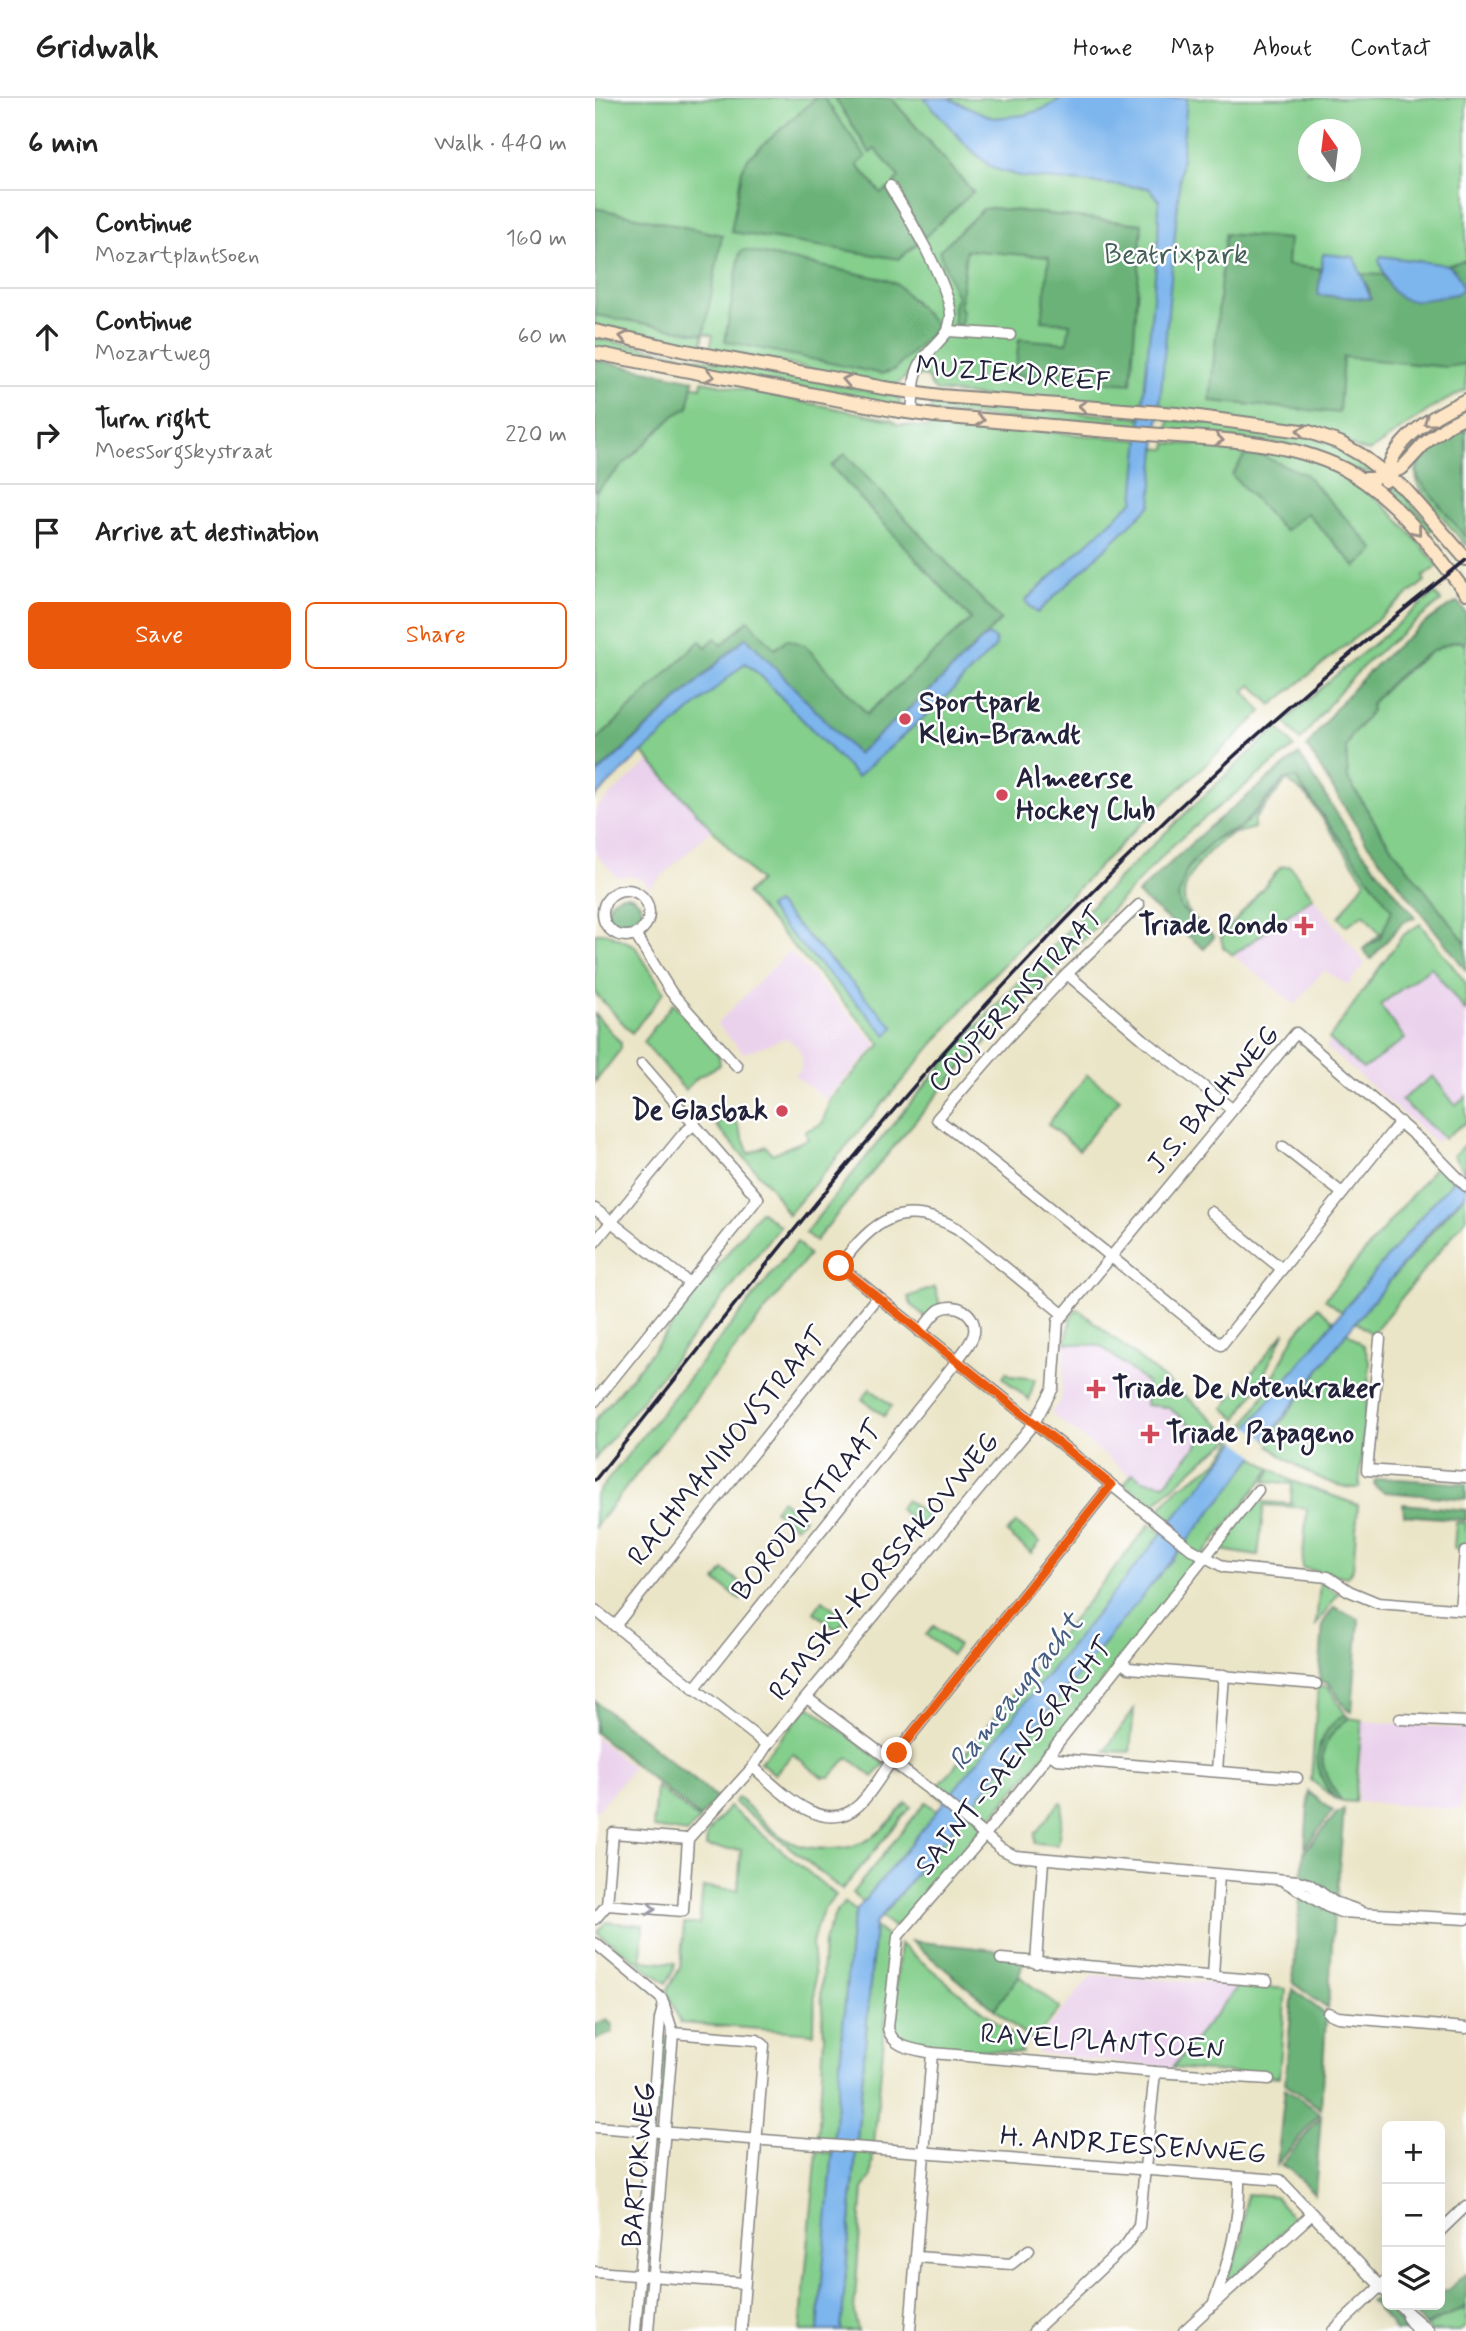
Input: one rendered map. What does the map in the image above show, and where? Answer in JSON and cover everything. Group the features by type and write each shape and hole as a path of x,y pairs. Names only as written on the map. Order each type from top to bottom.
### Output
{"main road":[{"name":"MUZIEKDREEF","path":"595,331 681,350 914,392 1177,414 1309,432 1340,443 1363,457 1412,496 1466,559"},
{"name":"MUZIEKDREEF","path":"595,353 912,413 1175,436 1290,450 1336,465 1361,479 1389,501 1412,524 1466,593"},
{"path":"1389,501 1385,485 1386,475 1395,452 1436,416 1466,401"},
{"path":"1361,479 1386,475 1409,464 1425,443 1450,424 1466,416"},
{"path":"1363,457 1395,452"},
{"path":"1409,464 1412,496"}],"street":[{"path":"890,186 908,214 944,290 951,318 948,331 916,373 912,413"},
{"path":"948,331 1010,335"},
{"path":"625,890 642,897 648,911 645,925 635,934 621,935 600,924 604,905 609,898 625,890"},
{"name":"COUPERINSTRAAT","path":"1111,1258 1025,1186 937,1119 1067,974 1139,905"},
{"path":"635,934 671,992 737,1066"},
{"path":"1067,974 1143,1039 1232,1109"},
{"name":"J.S. BACHWEG","path":"1075,1301 1296,1032 1400,1122 1466,1186"},
{"path":"595,1401 758,1198 642,1064"},
{"path":"1111,1258 1221,1345 1400,1122"},
{"path":"595,1242 684,1133 695,1124"},
{"path":"1283,1147 1342,1193"},
{"path":"595,1209 689,1283"},
{"path":"1211,1212 1282,1269"},
{"path":"1064,1314 958,1229 923,1215 895,1216 880,1222 835,1263 1191,1549 1224,1567 1328,1577 1349,1591 1378,1604 1463,1610 1465,1552"},
{"name":"RACHMANINOVSTRAAT","path":"615,1626 877,1297"},
{"name":"RIMSKY-KORSSAKOVWEG","path":"688,1839 753,1767 767,1745 1034,1423 1053,1388 1058,1321 1075,1301"},
{"name":"BORODINSTRAAT","path":"694,1689 957,1362 974,1335 974,1324 965,1311 953,1307 939,1311 921,1332"},
{"path":"1380,1339 1367,1470 1466,1477"},
{"path":"753,1767 804,1810 825,1815 842,1815 860,1804 891,1761 1111,1485"},
{"name":"SAINT-SAENSGRACHT","path":"932,2053 898,2045 890,2037 888,2028 898,1936 984,1836 1258,1490"},
{"path":"595,1610 767,1745"},
{"path":"1121,1662 1129,1668 1315,1684"},
{"path":"1217,1771 1224,1675"},
{"path":"807,1698 945,1802 984,1836 1015,1857 1282,1880 1341,1912 1466,1919"},
{"path":"1400,1719 1466,1722"},
{"path":"1049,1753 1058,1759 1297,1778"},
{"path":"595,1919 607,1905 613,1833 688,1839 683,1911 607,1905"},
{"path":"1036,1963 1043,1861"},
{"path":"1213,1976 1219,1875"},
{"path":"595,1943 664,2003"},
{"path":"1001,1959 1267,1981"},
{"name":"BARTOKWEG","path":"648,2331 673,2034 664,2003"},
{"name":"BARTOKWEG","path":"635,2331 660,2019 664,2003"},
{"path":"1328,2013 1338,2017 1466,2028"},
{"path":"673,2034 757,2040 764,2045 741,2331"},
{"path":"910,2331 918,2257 932,2053"},
{"name":"RAVELPLANTSOEN","path":"932,2053 1269,2079"},
{"path":"1034,2331 1135,2235 1142,2213 1155,2072"},
{"path":"595,2127 757,2140"},
{"name":"H. ANDRIESSENWEG","path":"757,2140 1280,2180 1382,2283"},
{"path":"1212,2306 1227,2267 1234,2238 1239,2178"},
{"path":"1445,2226 1466,2206"},
{"path":"1184,2331 1312,2214"},
{"path":"918,2257 1011,2264 1029,2250"},
{"path":"595,2272 744,2283"},
{"path":"1333,2331 1382,2289"},
{"path":"1402,2310 1417,2331"},
{"path":"1405,2310 1429,2331"}],"shaded area":[{"path":"649,761 712,829 649,888 643,880 629,876 617,877 595,853 595,809"},
{"name":"Triade Rondo","path":"1313,897 1365,963 1348,985 1324,970 1295,1005 1233,955"},
{"path":"1421,936 1466,991 1466,1119 1436,1142 1326,1047 1394,956"},
{"path":"789,951 877,1045 826,1099 795,1076 801,1069 802,1057 798,1047 789,1040 785,1038 744,1053 717,1024"},
{"path":"1066,1343 1101,1346 1200,1430 1199,1445 1164,1486 1139,1482 1051,1413 1061,1400"},
{"path":"1363,1721 1466,1729 1461,1809 1357,1802"},
{"path":"595,1736 633,1768 595,1813"},
{"path":"1092,1975 1239,1985 1172,2068 1038,2053 1038,2040"}],"green space":[{"name":"Beatrixpark","path":"595,98 1466,98 1466,390 1435,406 1370,451 1359,449 1339,439 937,391 927,377 909,374 897,384 885,384 710,348 713,335 704,333 701,349 595,329 595,315 703,333 595,311"},
{"path":"816,98 824,98 866,157 857,165 881,193 887,189 918,243 899,259 731,232 742,170 748,158"},
{"path":"835,98 891,98 973,192 924,238 894,183 899,177 875,149 870,153"},
{"path":"595,208 722,235 704,334 595,315"},
{"path":"983,209 1142,224 1131,384 1015,375 1019,339 1067,343 1070,323 1042,321 1049,257 966,250 960,309 963,310 961,326 954,324 956,295 939,251"},
{"path":"1225,234 1289,239 1287,265 1321,269 1319,295 1371,299 1369,289 1360,274 1384,275 1385,279 1454,269 1447,265 1466,260 1466,364 1446,367 1343,357 1339,413 1210,401"},
{"path":"744,250 897,284 938,327 894,370 882,374 725,341 740,253"},
{"path":"595,338 896,396 901,402 898,406 595,350"},
{"path":"595,360 694,380 688,408 675,415 595,492"},
{"name":"Sportpark Klein-Brandt","path":"595,366 701,387 702,381 892,420 897,424 929,428 938,423 1140,440 1139,448 1166,449 1167,443 1251,447 1285,452 1322,464 1361,486 1394,515 1438,566 1423,577 1425,581 1272,705 1252,685 1244,691 1262,712 1135,830 986,982 788,1215 772,1189 716,1125 740,1104 744,1111 734,1115 749,1154 766,1146 772,1154 808,1139 805,1131 822,1124 830,1099 881,1044 746,894 759,881 630,739 595,771"},
{"path":"939,402 1143,418 1141,429 933,413 930,409 932,404"},
{"path":"1466,406 1466,411 1400,462 1397,461 1429,428"},
{"path":"1169,420 1259,427 1304,435 1346,451 1378,473 1359,471 1299,446 1168,432"},
{"path":"1466,421 1466,429 1454,435 1419,465 1418,478 1466,538 1466,546 1423,493 1417,480 1417,467 1424,454"},
{"path":"1466,429 1466,538 1418,478 1417,471 1421,461"},
{"path":"1248,450 1305,474 1375,550 1356,567 1307,513 1284,531 1232,475"},
{"path":"845,454 1001,620 934,687 857,754 745,638 595,775 595,742 700,641 706,647 715,638 722,645 748,620 775,649 787,639 805,645 867,714 971,619 831,466"},
{"path":"1394,484 1433,528 1425,535 1395,497"},
{"path":"1435,593 1441,601 1369,660 1300,741 1285,721"},
{"path":"1458,602 1466,613 1466,646 1460,641 1447,644 1411,665 1371,704 1372,710 1346,747 1348,779 1386,840 1466,943 1466,970 1367,843 1307,747 1364,676 1424,624"},
{"path":"1460,641 1466,645 1466,943 1386,840 1348,779 1345,756 1352,735 1360,726 1371,704 1388,685 1432,651"},
{"path":"1278,727 1294,747 1172,846 947,1083 815,1241 805,1233 915,1097 1031,968 1194,805"},
{"path":"1299,754 1355,842 1415,917 1403,922 1371,959 1363,949 1380,938 1392,910 1296,779 1285,779 1240,828 1222,834 1211,842 1187,869 1178,898 1181,908 1214,937 1204,949 1137,894 1209,827"},
{"path":"1285,779 1296,779 1393,910 1380,938 1363,949 1380,934 1364,914 1346,926 1339,917 1365,881 1307,796 1287,780 1254,820 1254,828 1224,839 1205,856 1190,877 1185,888 1187,909 1214,937 1191,920 1181,908 1179,891 1182,881 1199,854 1215,839 1245,824"},
{"path":"1290,866 1313,897 1233,955 1223,947 1221,937 1281,867"},
{"path":"625,895 637,900 642,912 637,924 625,929 613,924 608,912 613,900"},
{"path":"1420,924 1466,983 1466,1012 1431,967 1380,1005 1405,1039 1363,1069 1329,1039 1402,936"},
{"path":"595,933 606,933 634,945 664,992 632,1033 595,993"},
{"path":"673,1003 719,1056 720,1065 698,1077 685,1090 643,1042"},
{"path":"595,1014 621,1043 621,1049 595,1082"},
{"path":"1087,1075 1120,1099 1079,1150 1048,1124"},
{"path":"1433,1076 1455,1105 1466,1096 1466,1122 1444,1138 1401,1100"},
{"path":"1466,1143 1466,1167 1463,1169 1453,1156"},
{"path":"1437,1165 1453,1181 1342,1312 1325,1299"},
{"path":"1465,1194 1466,1219 1372,1334 1355,1321"},
{"path":"760,1211 780,1226 595,1459 595,1420 639,1368"},
{"path":"797,1242 809,1255 595,1527 595,1496"},
{"path":"935,1287 940,1305 927,1318 911,1305 908,1297"},
{"path":"1318,1307 1334,1321 1249,1428 1245,1425 1266,1392 1294,1336"},
{"path":"1078,1309 1222,1426 1220,1429 1232,1439 1204,1459 1152,1506 1124,1484 1133,1473 1142,1480 1165,1484 1198,1444 1198,1431 1168,1407 1146,1405 1147,1383 1101,1346 1066,1343 1071,1316"},
{"path":"1285,1331 1258,1387 1237,1419 1224,1408"},
{"path":"1347,1332 1364,1346 1370,1363 1359,1488 1335,1484 1309,1473 1266,1443"},
{"path":"1006,1372 1012,1376 1035,1379 1029,1400 1003,1378"},
{"path":"870,1389 892,1406 884,1416 862,1399"},
{"path":"1234,1440 1237,1443 1171,1524 1156,1512 1179,1488 1217,1462"},
{"path":"1254,1457 1271,1469 1031,1771 899,1925 893,1927 881,1917"},
{"path":"1272,1469 1292,1481 1358,1505 1353,1569 1347,1577 1302,1568 1307,1508 1264,1505 1258,1556 1215,1549 1252,1501 1291,1504 1292,1484 1265,1481"},
{"path":"1384,1478 1466,1484 1466,1499 1385,1492 1374,1483"},
{"path":"781,1500 804,1518 796,1527 774,1510"},
{"path":"906,1500 928,1516 920,1526 899,1509"},
{"path":"1403,1504 1466,1510 1466,1520 1404,1515"},
{"path":"1456,1522 1466,1523 1466,1549 1454,1548"},
{"path":"1016,1523 1040,1542 1031,1553 1007,1533"},
{"path":"1150,1524 1163,1534 946,1802 934,1792"},
{"path":"724,1570 749,1590 741,1600 716,1581"},
{"path":"1320,1582 1338,1594 1316,1625"},
{"path":"823,1600 846,1619 837,1630 814,1612"},
{"path":"1334,1607 1359,1619 1352,1712 1347,1710 1329,1683 1319,1681 1323,1623"},
{"path":"934,1626 958,1646 951,1655 926,1635"},
{"path":"1318,1686 1328,1686 1345,1714 1326,1733 1318,1754 1321,1777 1336,1799 1311,1780"},
{"path":"595,1701 717,1798 700,1818 595,1732"},
{"path":"809,1706 885,1764 873,1777 848,1757 830,1777 822,1777 793,1754 775,1774 760,1762"},
{"path":"1134,1709 1130,1752 1105,1751"},
{"path":"1345,1714 1349,1718 1329,1737 1323,1757 1327,1778 1342,1801 1326,1786 1321,1776 1318,1756 1323,1737"},
{"path":"1349,1718 1362,1720 1355,1802 1342,1801 1333,1789 1327,1778 1323,1757 1329,1737"},
{"path":"656,1786 699,1820 687,1833 653,1828"},
{"path":"1309,1792 1333,1811 1305,1847"},
{"path":"738,1798 786,1839 802,1846 821,1849 843,1848 865,1842 890,1822 906,1803 911,1807 842,1890 734,1802"},
{"path":"926,1802 938,1812 863,1902 852,1893"},
{"path":"1060,1802 1063,1804 1058,1845 1035,1843 1035,1834"},
{"path":"729,1807 836,1895 824,1909 812,1944 815,1979 814,2033 680,2023 667,1991 680,1968 684,1924 699,1924 703,1887 738,1890 741,1850 706,1847 707,1834"},
{"path":"1344,1809 1337,1898 1302,1875 1304,1852 1337,1813"},
{"path":"1300,1897 1334,1913 1328,2009 1293,1983"},
{"path":"845,1902 856,1911 851,1929 834,2141 818,2140 824,2037 821,1993 824,1941 835,1914"},
{"path":"606,1922 643,1925 641,1960 675,1963 666,1983 597,1932"},
{"path":"875,1927 893,1941 871,2177 863,2189 854,2312 858,2331 841,2331"},
{"path":"911,1941 1026,1953 1019,1976 994,2009"},
{"path":"900,1944 1020,2041 1022,2053 917,2045 902,2040 892,2028"},
{"path":"1019,1976 1060,2008 1033,2042 994,2009"},
{"path":"1239,1985 1286,1989 1279,2077 1172,2068"},
{"path":"1293,1989 1326,2015 1321,2109 1285,2083"},
{"path":"606,2020 613,2025 612,2033 595,2040 595,2024"},
{"path":"662,2036 668,2036 662,2116 656,2116"},
{"path":"1285,2088 1320,2113 1277,2165"},
{"path":"1321,2116 1315,2194 1290,2170 1281,2166"},
{"path":"655,2143 660,2143 650,2259 645,2258"},
{"path":"817,2152 833,2153 818,2331 800,2331"},
{"path":"1246,2194 1275,2196 1294,2220 1228,2283 1226,2280 1242,2242"},
{"path":"1466,2273 1466,2307 1425,2326 1411,2310 1445,2310 1445,2291"},
{"path":"1379,2298 1382,2310 1389,2310 1407,2331 1395,2331 1370,2302"},
{"path":"1466,2307 1466,2326 1460,2331 1431,2331 1425,2326"}],"water":[{"path":"924,98 948,98 993,118 1025,115 1046,108 1062,98 1187,98 1151,505 1037,613 1025,601 1134,500 1158,244 1159,200 1149,188 1022,177 992,168 967,146"},
{"path":"1323,254 1354,257 1371,299 1318,295"},
{"path":"1381,256 1447,265 1458,276 1462,290 1456,294 1406,300 1391,288 1379,260"},
{"path":"987,635 995,639 996,646 942,701 857,777 760,675 745,663 595,797 595,776 746,637 857,754 934,687"},
{"path":"776,903 894,1027 887,1035 776,919 768,908"},
{"path":"1466,1167 1466,1193 1438,1222 1347,1332 1232,1486 875,1924 841,2331 818,2331 851,1929 856,1911 1334,1321"}],"pier":[{"path":"1247,1425 1270,1443 1258,1458 1235,1439"}],"railway":[{"path":"595,1480 883,1122 1040,947 1215,773 1338,664 1466,560"}],"place":[{"name":"Sportpark Klein-Brandt","path":"905,719"},
{"name":"Almeerse Hockey Club","path":"1002,795"},
{"name":"Triade Rondo","path":"1304,926"},
{"name":"De Glasbak","path":"782,1111"},
{"name":"Triade De Notenkraker","path":"1096,1389"},
{"name":"Triade Papageno","path":"1150,1434"}],"route":[{"path":"839,1266 1111,1485 897,1753"}],"water label":[{"name":"Rameaugracht","path":"1016,1692"}]}
